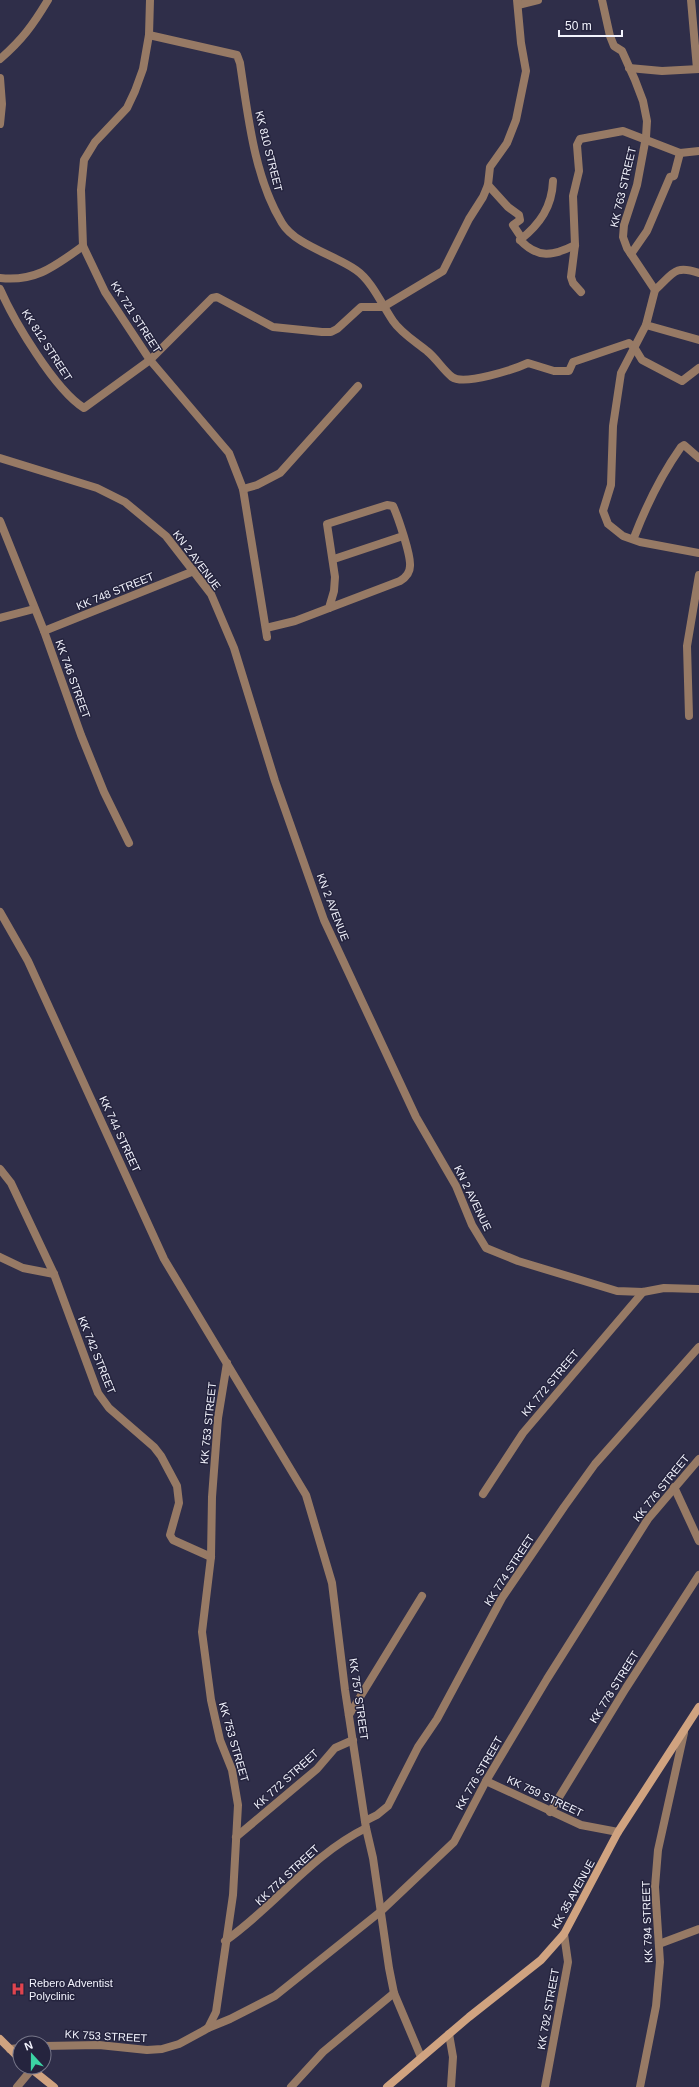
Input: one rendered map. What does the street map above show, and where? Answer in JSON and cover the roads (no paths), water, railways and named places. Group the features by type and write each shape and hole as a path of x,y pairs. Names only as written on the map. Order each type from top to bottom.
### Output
{"main road":[{"name":"KK 35 AVENUE","path":"386,2087 541,1960 564,1934 618,1832 699,1708"},
{"path":"0,2039 10,2049"},
{"path":"39,2075 54,2087"}],"street":[{"path":"0,59 20,42 31,28 48,0"},
{"name":"KK 721 STREET","path":"150,0 149,35 143,69 127,108 95,142 84,160 81,190 83,246 105,292 150,360 229,453 243,489 267,637"},
{"path":"383,307 443,271 469,219 483,197 488,185 490,167 507,143 516,120 526,71 521,43 518,2 538,0"},
{"name":"KK 763 STREET","path":"602,0 610,36 614,46 622,51 643,101 647,121 646,140 637,185 624,225 623,237 631,254 655,290"},
{"path":"629,68 662,70 698,69 691,0"},
{"name":"KK 810 STREET","path":"149,35 237,55 240,63 249,122 257,158 271,201 283,225 299,238 356,269 364,277 395,325 431,354 453,378 461,379 480,377 518,368 528,363 554,371 569,370 573,362 600,352 629,343 634,347"},
{"path":"0,78 2,104 0,124"},
{"path":"580,292 573,283 571,277 575,245 573,196 579,171 578,141 586,137 623,131 680,153 699,151"},
{"path":"631,254 647,231 670,177 674,176 680,153"},
{"path":"520,240 541,219 549,206 554,181"},
{"path":"488,185 508,207 519,215 520,220 513,225 520,237 520,240 532,251 545,254 560,253 575,245"},
{"path":"0,278 14,280 34,277 53,267 83,246"},
{"path":"699,273 685,268 679,269 655,290 646,325 621,373 613,426 611,485 602,511 608,524 623,536 640,542 699,553"},
{"name":"KK 812 STREET","path":"0,289 21,326 59,386 71,399 84,408 150,360 212,298 217,297 273,327 322,332 331,332 337,329 361,307 383,307"},
{"path":"646,325 699,340"},
{"path":"634,347 642,360 682,381 699,368"},
{"path":"243,489 257,485 280,473 358,386"},
{"path":"635,535 666,467 681,447 684,445 699,458"},
{"name":"KN 2 AVENUE","path":"0,458 97,488 126,502 166,536 211,594 234,648 275,781 324,920 416,1117 456,1186 472,1225 486,1248 518,1261 597,1286 618,1291 643,1292 664,1288 699,1289"},
{"path":"266,628 295,621 400,581 405,578 410,568 410,557 394,510 390,505 330,523 327,528 334,559 334,591 329,608"},
{"name":"KK 746 STREET","path":"0,521 44,632 81,735 104,792 129,843"},
{"path":"334,559 403,536"},
{"name":"KK 748 STREET","path":"44,632 194,571"},
{"path":"689,716 687,646 699,575"},
{"path":"0,618 34,609"},
{"name":"KK 744 STREET","path":"0,912 28,961 164,1259 227,1363"},
{"name":"KK 742 STREET","path":"0,1168 11,1183 54,1274 98,1393 109,1408 154,1447 161,1456 177,1486 179,1503 170,1535 173,1540 211,1557"},
{"path":"0,1257 23,1268 54,1274"},
{"name":"KK 772 STREET","path":"484,1494 523,1433 643,1292"},
{"name":"KK 774 STREET","path":"225,1941 260,1914 332,1848 388,1806 418,1746 437,1720 502,1598 595,1464 699,1347"},
{"name":"KK 753 STREET","path":"52,2046 99,2045 147,2050 162,2049 179,2044 208,2028 216,2012 225,1941 233,1895 238,1820 236,1790 232,1770 220,1740 210,1700 202,1632 211,1557 212,1497 218,1418 227,1363"},
{"name":"KK 757 STREET","path":"227,1363 306,1495 332,1583 349,1715 394,1993 421,2057"},
{"name":"KK 776 STREET","path":"208,2028 230,2019 275,1996 380,1912 454,1842 486,1781 648,1519 699,1459"},
{"path":"674,1487 699,1541"},
{"name":"KK 778 STREET","path":"550,1812 626,1688 699,1575"},
{"path":"349,1715 422,1596"},
{"name":"KK 794 STREET","path":"640,2087 656,2006 660,1962 655,1887 658,1850 684,1733"},
{"name":"KK 772 STREET","path":"236,1838 317,1769 335,1748 353,1740"},
{"name":"KK 759 STREET","path":"486,1781 550,1812 581,1825 618,1832"},
{"path":"659,1944 699,1929"},
{"name":"KK 792 STREET","path":"545,2087 568,1962 564,1934"},
{"path":"291,2087 323,2052 394,1993"},
{"path":"450,2034 453,2057 451,2087"},
{"path":"17,2087 26,2075"}],"place":[{"name":"Rebero Adventist Polyclinic","path":"18,1989"}]}
